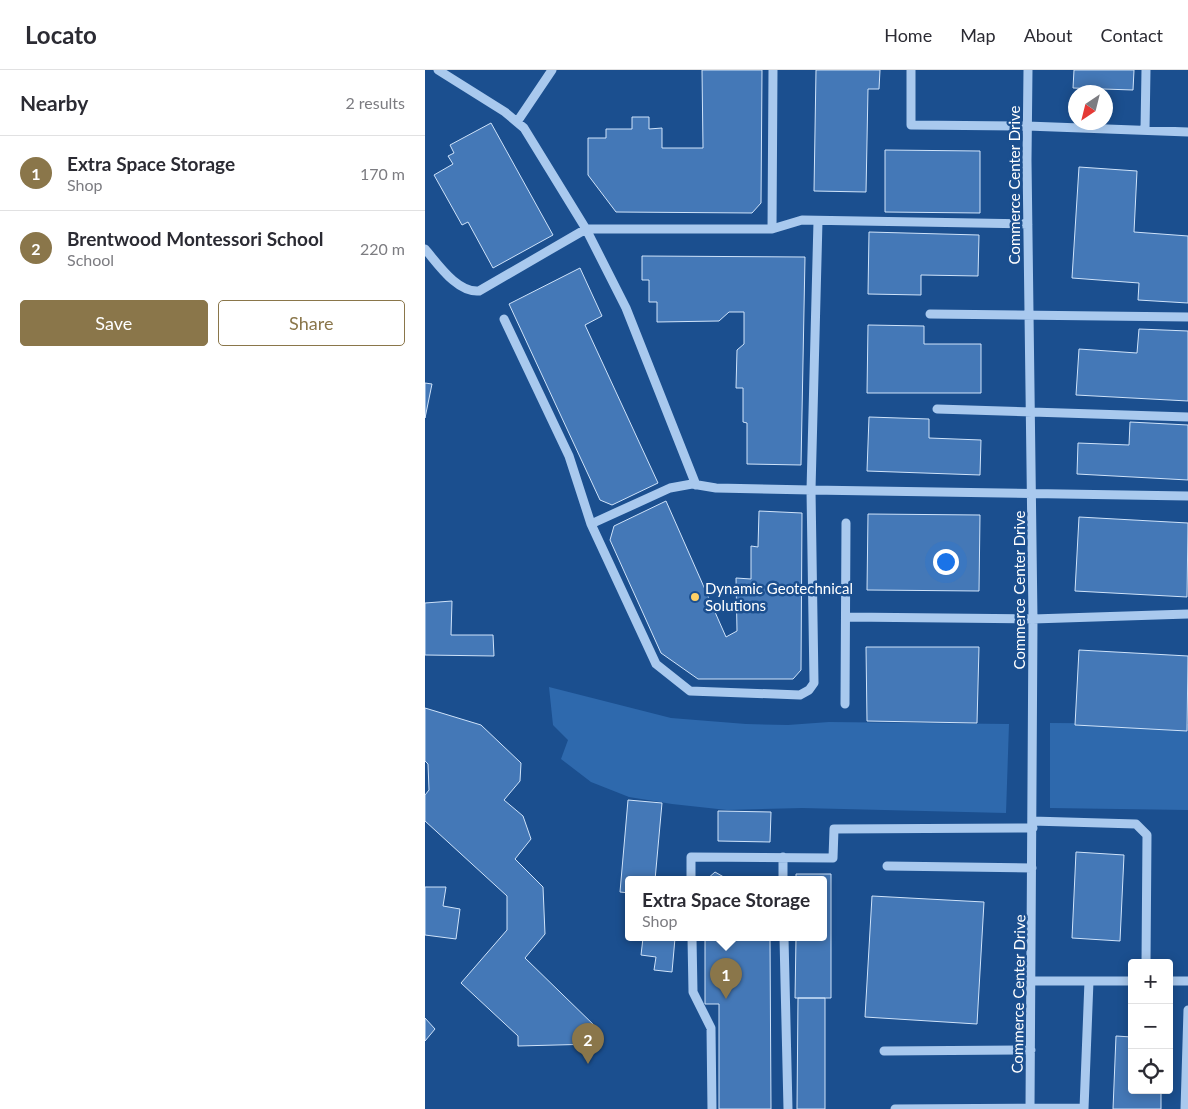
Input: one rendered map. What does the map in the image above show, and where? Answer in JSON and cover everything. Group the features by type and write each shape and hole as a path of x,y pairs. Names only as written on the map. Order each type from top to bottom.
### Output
{"street":[{"path":"438,70 517,122 531,138 586,229 627,308 696,485"},
{"path":"517,122 552,70"},
{"path":"772,229 773,70"},
{"path":"911,70 911,125 1027,126 1188,132"},
{"name":"Commerce Center Drive","path":"1028,70 1027,126 1033,618 1030,1109"},
{"path":"1145,130 1146,70"},
{"path":"425,249 455,282 473,291 479,291 586,229 772,229 802,220 1028,224"},
{"path":"504,319 569,456 591,524 656,664 691,691 800,695 809,690 814,683 811,490 818,221"},
{"path":"930,314 1188,317"},
{"path":"937,409 1188,417"},
{"path":"591,524 670,488 696,485 811,490 1188,496"},
{"path":"845,704 847,522"},
{"path":"847,617 1033,618 1188,614"},
{"path":"691,876 691,857 833,858 834,829 1033,824 1136,824 1147,835 1146,959"},
{"path":"783,857 783,876"},
{"path":"887,866 1032,868"},
{"path":"692,941 693,992 711,1028 712,1109"},
{"path":"784,941 788,1109"},
{"path":"1032,981 1128,981"},
{"path":"895,1109 1084,1108 1089,981"},
{"path":"1173,981 1188,981"},
{"path":"1185,1109 1188,1010"},
{"path":"884,1050 1031,1050"}],"shaded area":[{"path":"549,687 671,718 746,724 788,725 829,722 1009,724 1006,813 802,808 727,810 629,797 591,782 561,759 568,740 553,725"},
{"path":"1050,723 1188,724 1188,810 1050,808"}],"building":[{"path":"702,70 762,70 761,203 752,213 616,212 588,175 588,138 606,138 606,129 632,129 632,117 649,117 649,129 662,128 662,148 703,148"},
{"path":"816,70 880,70 879,89 868,89 866,192 814,191"},
{"path":"1074,70 1134,70 1133,90 1113,89 1113,85 1073,85"},
{"path":"491,123 553,235 493,268 468,222 462,225 434,175 453,164 448,156 454,153 450,145"},
{"path":"885,150 980,151 980,213 885,212"},
{"path":"1079,167 1137,171 1134,232 1188,236 1188,303 1138,300 1139,283 1072,278"},
{"path":"869,232 979,235 978,276 921,275 921,295 868,294"},
{"path":"642,256 805,257 801,465 747,464 747,423 743,422 743,388 736,388 737,350 744,344 744,312 729,312 719,321 657,322 657,302 649,302 649,280 642,280"},
{"path":"580,268 602,316 585,325 658,483 612,505 600,500 509,304"},
{"path":"868,325 924,326 924,344 981,344 981,393 867,393"},
{"path":"1139,329 1188,331 1188,401 1076,395 1079,349 1137,353"},
{"path":"425,383 432,384 425,418"},
{"path":"869,417 929,419 929,438 981,440 980,475 867,471"},
{"path":"1130,422 1188,425 1188,480 1077,474 1078,443 1129,445"},
{"path":"666,501 726,637 737,631 736,578 751,579 751,546 758,547 759,511 802,513 801,670 793,679 698,679 661,653 610,540 614,526"},
{"path":"868,514 980,515 979,591 867,590"},
{"path":"1079,517 1188,523 1187,597 1075,591"},
{"path":"452,601 451,635 493,635 494,656 425,655 425,603"},
{"path":"866,647 979,647 977,723 867,721"},
{"path":"1079,650 1188,656 1187,731 1075,725"},
{"path":"425,708 481,725 521,763 520,781 504,800 523,816 531,839 515,859 543,887 545,934 525,958 598,1029 595,1044 518,1046 518,1036 461,983 507,930 507,896 425,821 425,795 429,790 428,764 425,761"},
{"path":"628,800 662,803 655,876 625,876 625,893 620,892"},
{"path":"718,811 771,812 770,842 718,841"},
{"path":"1076,852 1124,855 1120,941 1072,938"},
{"path":"715,872 722,876 710,876"},
{"path":"796,874 831,874 831,998 795,998 796,941 827,941 827,876 796,876"},
{"path":"425,887 446,887 443,906 460,909 456,939 425,935"},
{"path":"872,896 984,902 977,1024 865,1017"},
{"path":"643,941 675,941 672,972 654,970 656,957 641,955"},
{"path":"705,941 770,941 771,1109 719,1109 719,1004 705,1004"},
{"path":"798,998 825,998 825,1109 797,1109"},
{"path":"425,1018 435,1029 425,1041"},
{"path":"1116,1036 1128,1037 1128,1094 1161,1094 1161,1109 1113,1109"}],"place":[{"name":"Dynamic Geotechnical Solutions","path":"695,597"},
{"name":"Extra Space Storage","path":"726,999"},
{"name":"Brentwood Montessori School","path":"588,1064"}]}
